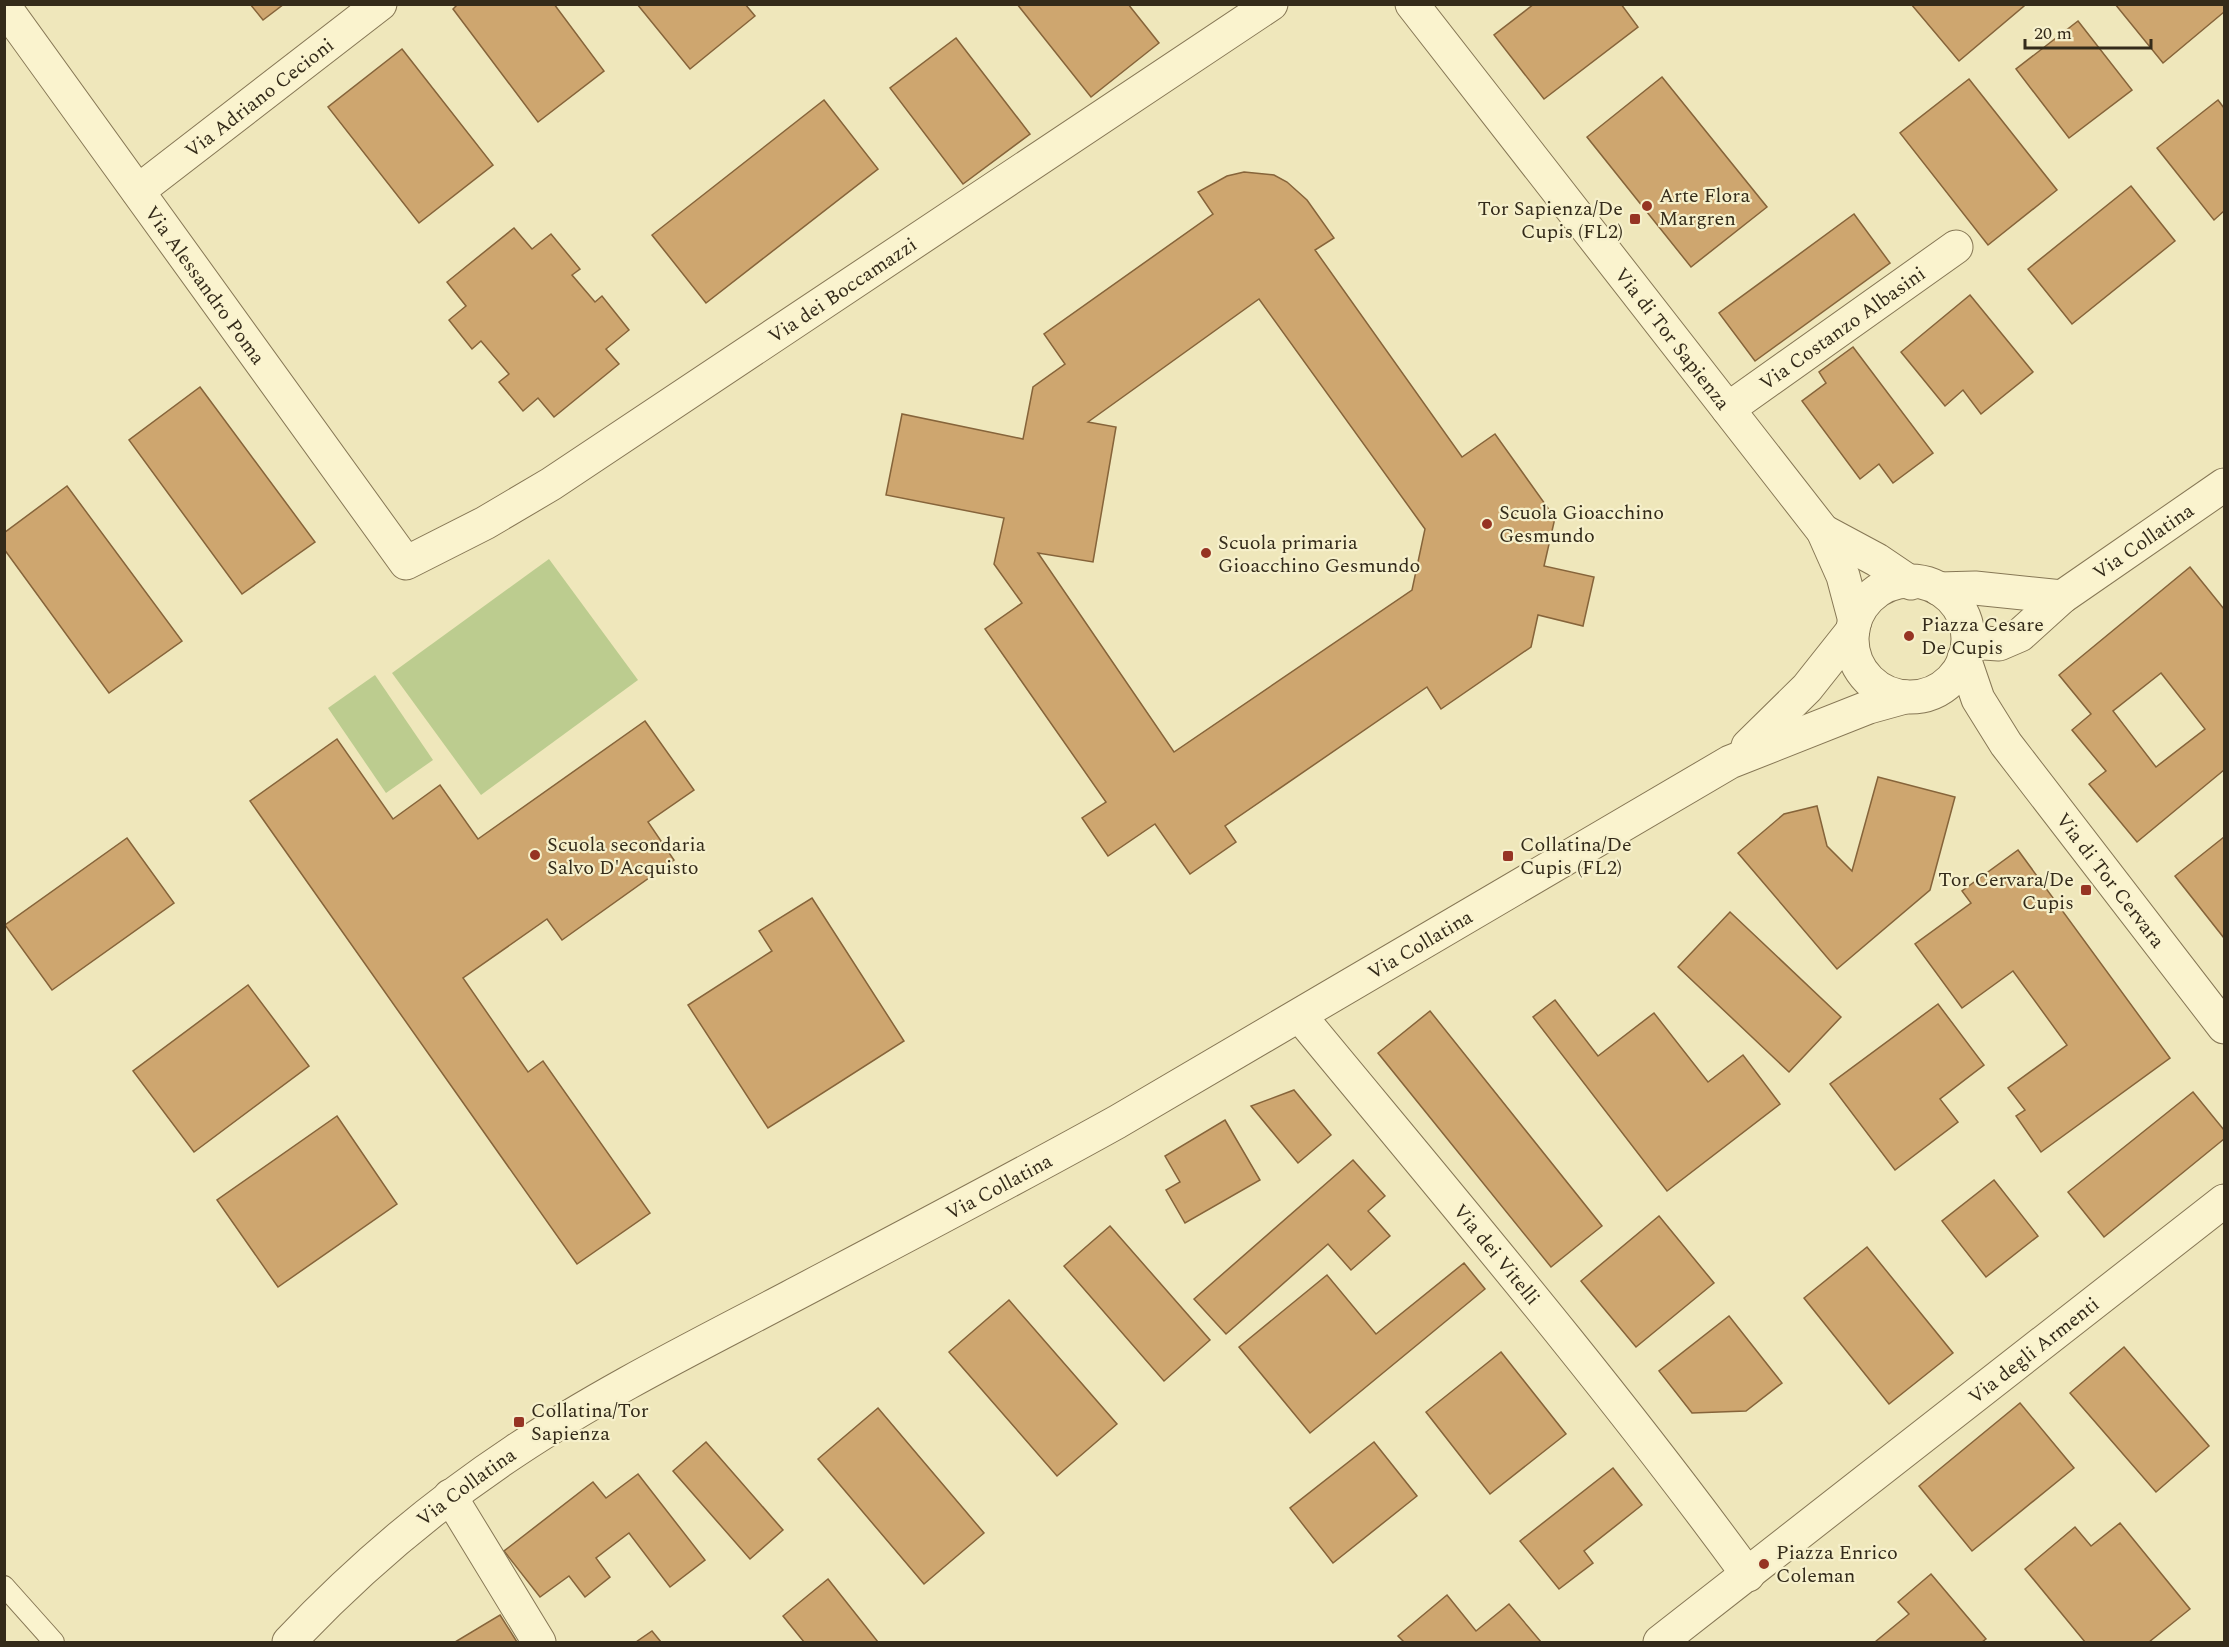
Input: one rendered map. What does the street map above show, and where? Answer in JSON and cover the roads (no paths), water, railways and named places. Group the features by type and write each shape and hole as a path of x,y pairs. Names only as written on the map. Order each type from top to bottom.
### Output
{"street":[{"name":"Via Adriano Cecioni","path":"138,190 380,4"},
{"name":"Via dei Boccamazzi","path":"406,563 485,523 551,484 1270,4"},
{"name":"Via di Tor Sapienza","path":"1412,4 1823,531"},
{"name":"Via Alessandro Poma","path":"4,6 406,563"},
{"name":"Via Costanzo Albasini","path":"1728,409 1956,248"},
{"name":"Via Collatina","path":"2062,597 2224,485"},
{"path":"1823,531 1953,599 1963,615 1966,650 1978,699 1999,735"},
{"path":"1823,531 1843,576 1854,625 1852,649 1864,674 1886,692 1941,701 1969,712 1999,735"},
{"path":"1730,762 1767,730 1807,688 1854,625 1863,604 1877,592 1893,585 1975,588 2062,597"},
{"path":"1966,650 2012,640 2062,597"},
{"path":"1730,762 1850,714 1928,694 1949,681 1966,650"},
{"name":"Via di Tor Cervara","path":"1999,735 2224,1027"},
{"name":"Via Collatina","path":"289,1642 351,1580 450,1496 515,1451 628,1382 1026,1173 1300,1016 1730,762"},
{"name":"Via dei Vitelli","path":"1300,1016 1562,1333 1690,1496 1748,1575"},
{"name":"Via degli Armenti","path":"1748,1575 2224,1201"},
{"path":"450,1496 539,1642"},
{"path":"1673,1633 1748,1575"}],"lane":[{"path":"4,1586 54,1642"}],"place":[{"name":"Arte Flora Margren","path":"1647,206"},
{"name":"Tor Sapienza/De Cupis (FL2)","path":"1635,219"},
{"name":"Scuola Gioacchino Gesmundo","path":"1487,524"},
{"name":"Scuola primaria Gioacchino Gesmundo","path":"1206,553"},
{"name":"Piazza Cesare De Cupis","path":"1909,636"},
{"name":"Scuola secondaria Salvo D'Acquisto","path":"535,855"},
{"name":"Collatina/De Cupis (FL2)","path":"1508,856"},
{"name":"Tor Cervara/De Cupis","path":"2086,890"},
{"name":"Collatina/Tor Sapienza","path":"519,1422"},
{"name":"Piazza Enrico Coleman","path":"1764,1564"}]}
